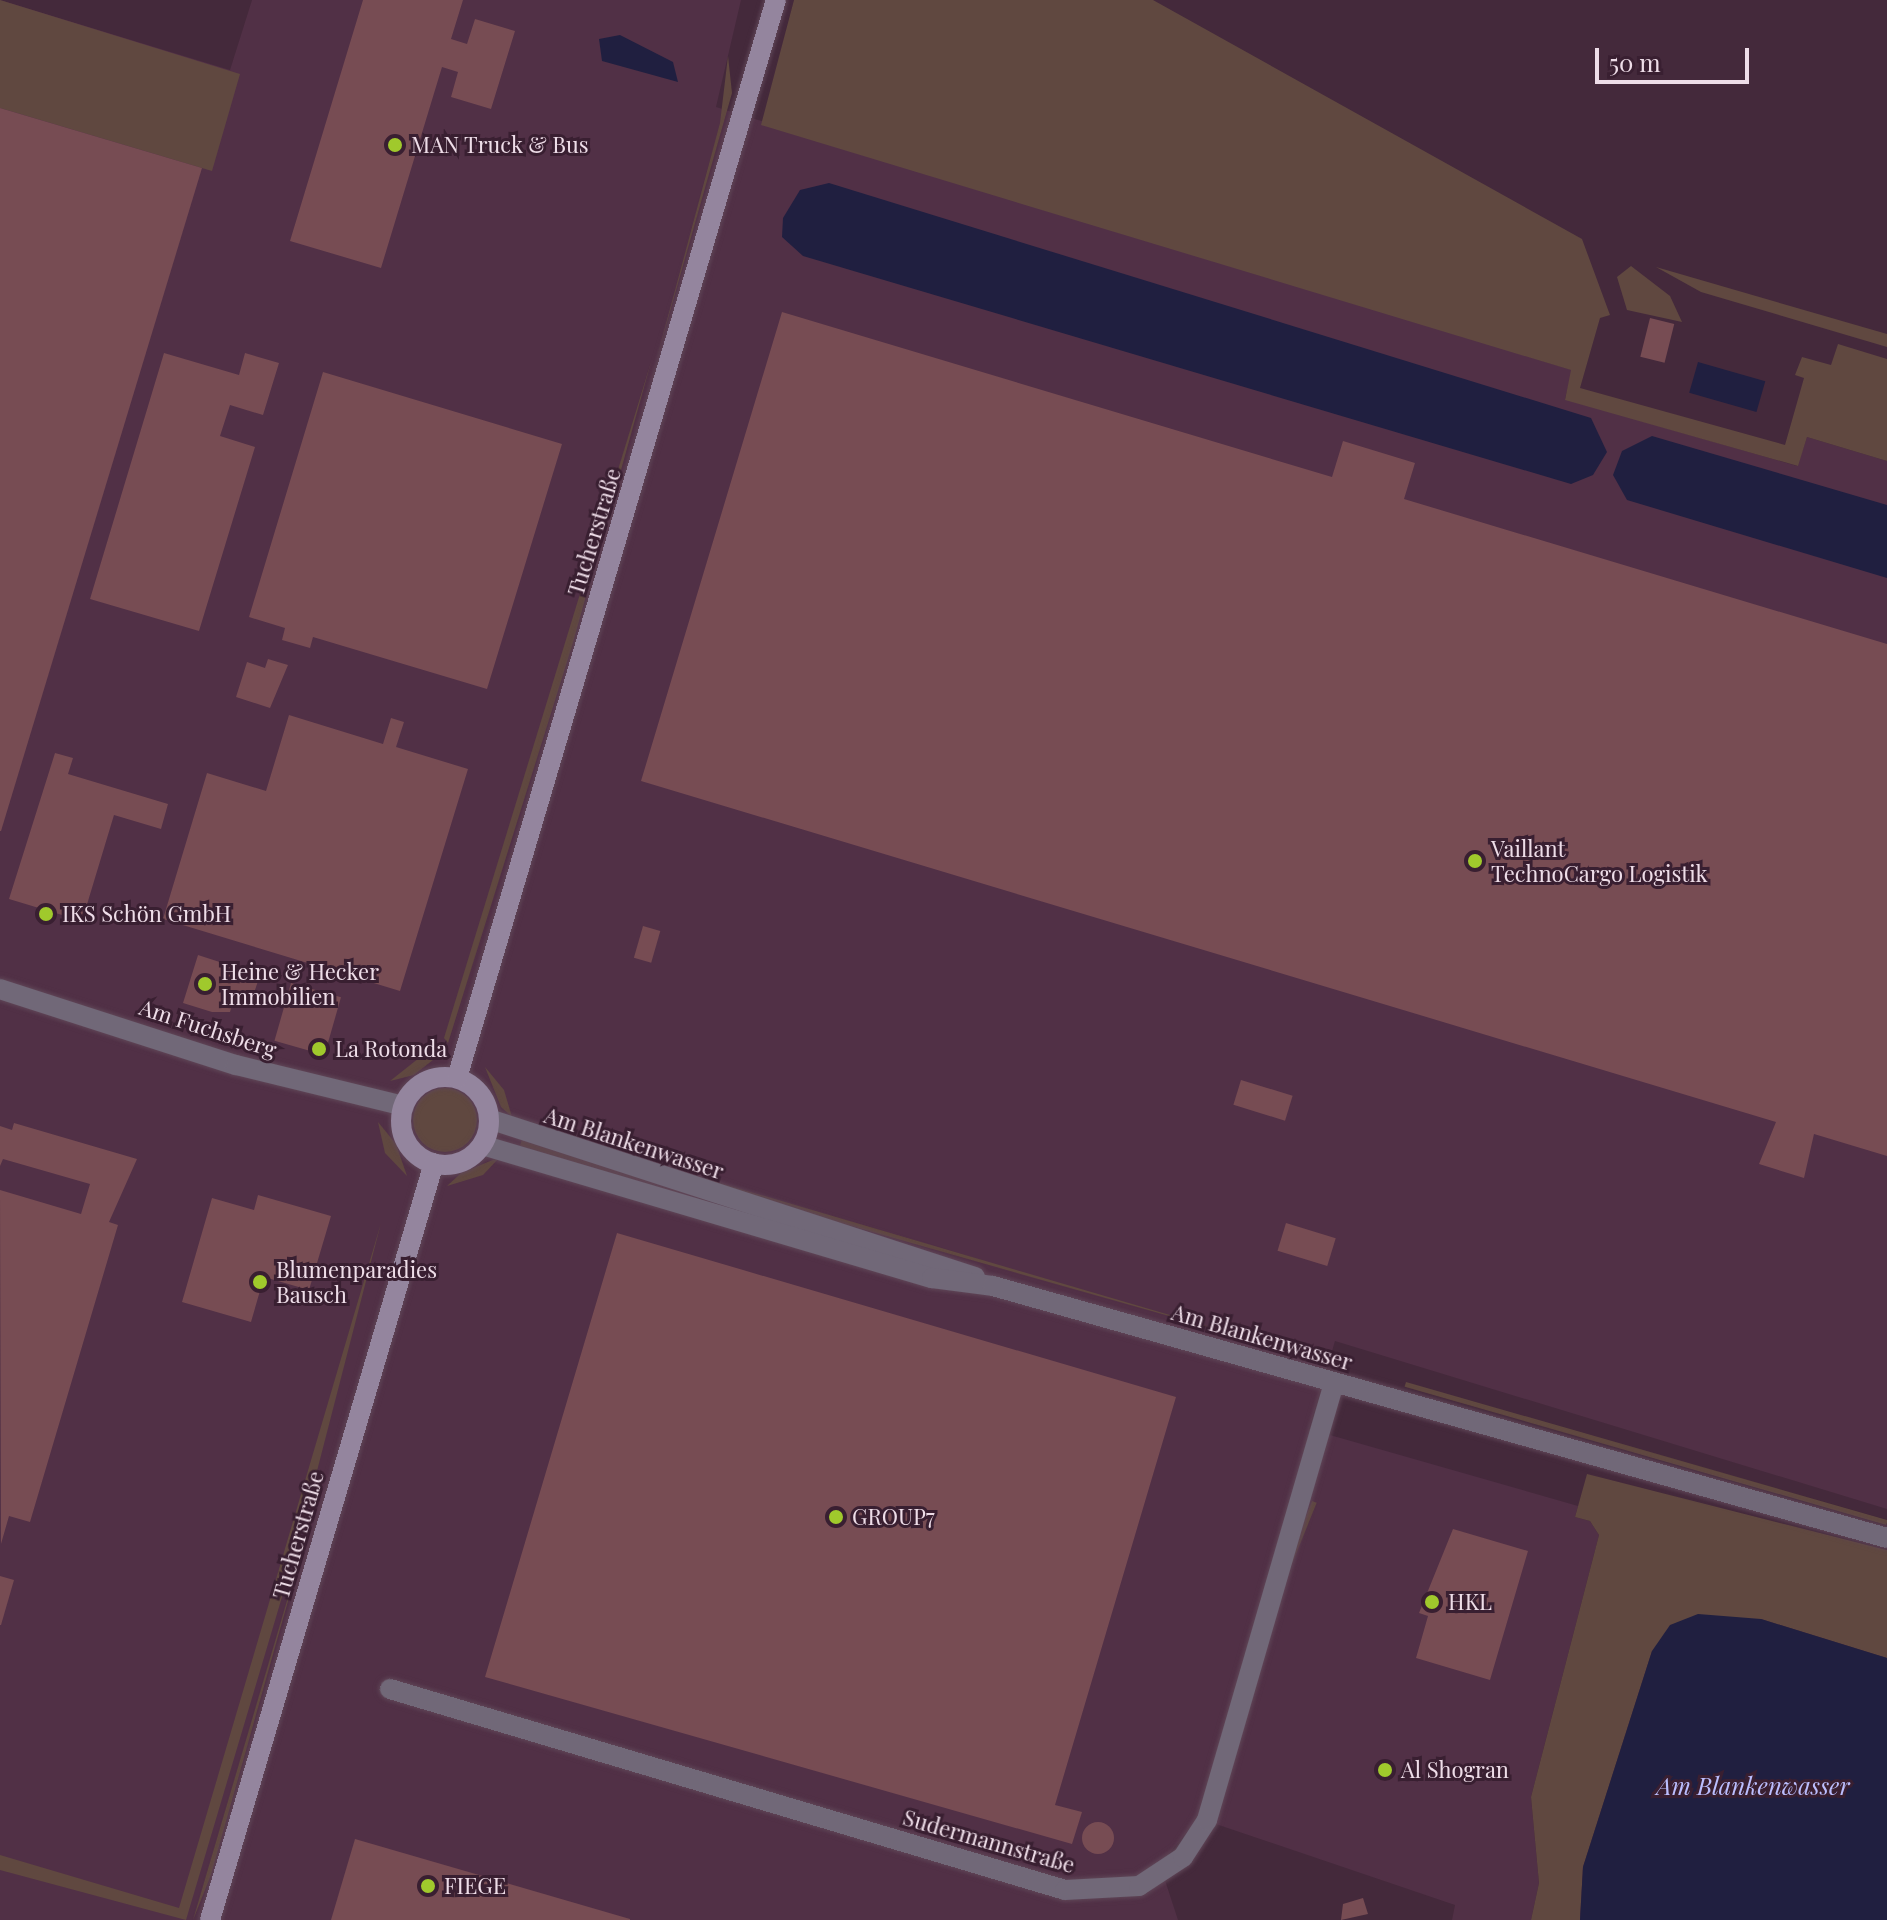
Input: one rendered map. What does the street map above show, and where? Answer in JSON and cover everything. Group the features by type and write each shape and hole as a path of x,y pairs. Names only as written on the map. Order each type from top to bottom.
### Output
{"main road":[{"name":"Tucherstraße","path":"457,1078 776,0"},
{"path":"457,1078 481,1094 489,1119 482,1145 461,1162 434,1163 404,1136 404,1106 424,1083 457,1078"},
{"name":"Tucherstraße","path":"210,1920 434,1163"}],"street":[{"name":"Am Fuchsberg","path":"0,989 236,1065 404,1106"},
{"name":"Am Blankenwasser","path":"489,1119 939,1260 993,1286"},
{"name":"Am Blankenwasser","path":"482,1145 932,1278 993,1286 1887,1538"},
{"name":"Sudermannstraße","path":"390,1689 1065,1890 1139,1886 1183,1857 1207,1820 1334,1383"}],"shaded area":[{"path":"0,0 230,70 252,0 741,0 716,107 1572,370 1565,399 1797,466 1807,437 1887,461 1887,1509 1335,1341 1309,1429 1578,1506 1575,1517 1590,1521 1599,1535 1531,1797 1539,1883 1531,1920 1452,1920 1455,1905 1198,1818 1160,1865 1178,1920 0,1920"},
{"path":"0,0 240,74 212,171 0,108"},
{"path":"794,0 1153,0 1582,239 1610,315 1600,318 1580,388 1785,445 1804,378 1795,375 1802,357 1831,365 1838,344 1887,359 1887,461 1807,437 1798,466 1565,400 1571,370 761,125"},
{"path":"728,56 732,93 656,361 720,123"},
{"path":"1631,266 1670,296 1682,322 1627,310 1617,277"},
{"path":"1656,267 1887,334 1887,347 1701,292"},
{"path":"651,362 573,643 448,1043 444,1038"},
{"path":"443,1052 414,1075 390,1081 419,1058"},
{"path":"485,1067 504,1090 512,1117 501,1107"},
{"path":"445,1088 463,1094 471,1102 477,1120 471,1138 463,1146 445,1152 427,1146 419,1138 413,1120 419,1102 427,1094"},
{"path":"378,1122 396,1144 407,1176 385,1153"},
{"path":"527,1123 662,1166 1272,1345 660,1172"},
{"path":"522,1139 938,1266 669,1195 520,1146"},
{"path":"500,1157 483,1175 447,1186 461,1173"},
{"path":"381,1223 301,1533 186,1920 0,1870 0,1855 179,1908"},
{"path":"1406,1382 1887,1520 1886,1525 1405,1387"},
{"path":"328,1459 211,1875 193,1920 299,1560"},
{"path":"1587,1474 1887,1550 1887,1658 1761,1619 1652,1651 1583,1867 1580,1920 1531,1920 1539,1883 1531,1797 1599,1535 1590,1521 1575,1517"},
{"path":"1312,1501 1317,1503 1276,1603 1272,1601"}],"water":[{"path":"620,35 673,62 678,82 602,61 599,39"},
{"path":"829,183 1591,418 1607,452 1593,475 1571,484 803,256 782,237 783,218 800,190"},
{"path":"1698,362 1765,381 1756,412 1689,393"},
{"path":"1652,436 1887,505 1887,578 1627,500 1613,475 1622,451"},
{"name":"Am Blankenwasser","path":"1698,1614 1761,1619 1887,1658 1887,1920 1580,1920 1583,1867 1652,1651 1670,1625"}],"building":[{"path":"363,0 463,0 451,39 467,44 475,19 515,31 491,109 451,97 458,72 442,67 381,268 290,241"},
{"path":"0,108 202,168 1,831 0,831"},
{"path":"782,312 1332,477 1343,441 1415,463 1404,499 1887,644 1887,1156 1814,1134 1804,1178 1759,1164 1776,1122 641,781"},
{"path":"1650,318 1674,324 1665,363 1640,357"},
{"path":"164,353 239,375 245,353 279,363 263,415 230,405 220,436 255,447 199,631 90,599"},
{"path":"323,372 562,444 487,689 313,637 310,648 282,640 285,628 249,617"},
{"path":"268,659 288,665 270,708 236,697 247,662 265,668"},
{"path":"289,715 383,744 391,718 404,722 396,747 468,769 400,991 163,919 207,773 266,791"},
{"path":"55,753 73,758 68,774 168,804 161,829 114,815 82,921 9,899"},
{"path":"643,926 660,931 651,963 634,958"},
{"path":"198,955 260,975 249,1008 233,1002 230,1012 212,1012 183,1003"},
{"path":"291,983 341,997 324,1055 274,1041"},
{"path":"1241,1080 1293,1096 1285,1121 1233,1105"},
{"path":"14,1123 137,1159 109,1222 118,1225 30,1522 9,1516 1,1544 0,1190 81,1214 90,1184 3,1159 0,1166 0,1126 12,1130"},
{"path":"258,1195 331,1216 309,1290 264,1277 251,1322 182,1302 212,1198 254,1210"},
{"path":"1286,1223 1336,1238 1327,1266 1278,1251"},
{"name":"GROUP7","path":"617,1233 1176,1397 1055,1805 1082,1812 1072,1844 485,1677"},
{"path":"1453,1529 1528,1551 1490,1680 1416,1658 1428,1616 1419,1613"},
{"path":"0,1576 14,1580 1,1625 0,1625"},
{"path":"1098,1822 1109,1827 1114,1838 1109,1849 1098,1854 1087,1849 1082,1838 1087,1827"},
{"name":"FIEGE","path":"355,1839 630,1919 630,1920 331,1920"},
{"path":"1363,1898 1368,1914 1341,1920 1343,1904"}],"place":[{"name":"MAN Truck & Bus","path":"395,145"},
{"name":"Vaillant TechnoCargo Logistik","path":"1475,861"},
{"name":"IKS Schön GmbH","path":"46,914"},
{"name":"Heine & Hecker Immobilien","path":"205,984"},
{"name":"La Rotonda","path":"319,1049"},
{"name":"Blumenparadies Bausch","path":"260,1282"},
{"name":"GROUP7","path":"836,1517"},
{"name":"HKL","path":"1432,1602"},
{"name":"Al Shogran","path":"1385,1770"},
{"name":"FIEGE","path":"428,1886"}]}
